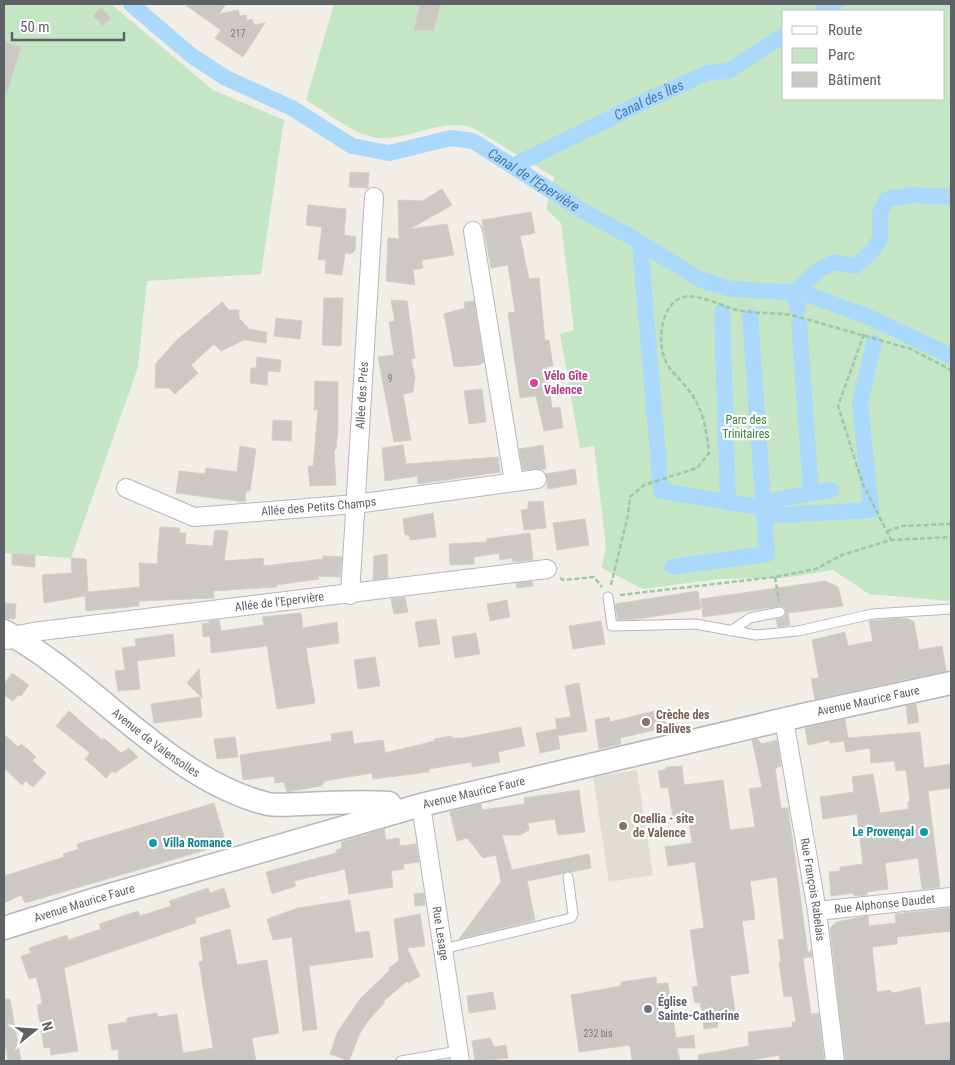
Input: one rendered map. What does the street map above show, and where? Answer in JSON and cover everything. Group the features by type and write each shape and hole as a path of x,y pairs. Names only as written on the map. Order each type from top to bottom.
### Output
{"street":[{"name":"Allée des Prés","path":"350,594 374,197"},
{"path":"473,231 514,482"},
{"name":"Allée des Petits Champs","path":"126,488 194,516 356,504 537,479"},
{"name":"Allée de l'Epervière","path":"7,637 547,569"},
{"name":"Avenue de Valensolles","path":"7,637 192,771 231,791 270,804 360,801 389,803 396,812"},
{"name":"Avenue Maurice Faure","path":"4,928 96,899 421,805 951,683"},
{"name":"Rue François Rabelais","path":"784,720 816,911 835,1061"},
{"path":"327,803 336,809 344,826"},
{"name":"Rue Lesage","path":"421,805 459,1056"},
{"name":"Rue Alphonse Daudet","path":"816,911 951,897"}],"lane":[{"path":"608,597 612,626 695,624 756,635 798,631 872,614 951,609"},
{"path":"731,632 750,618 780,612"},
{"path":"443,949 572,918 568,877"},
{"path":"401,1061 459,1056"}],"path":[{"path":"608,597 628,515 630,497 644,485 697,468 709,453 705,419 690,392 665,360 660,336 665,316 675,302 688,295 706,298 730,309 775,312 864,334 911,349 951,370"},
{"path":"864,334 838,406 862,482 891,540"},
{"path":"887,531 903,526 951,524"},
{"path":"608,597 775,577 816,569 842,555 891,540 951,537"},
{"path":"547,569 563,580 594,577 608,597"},
{"path":"775,577 780,612"}],"shaded area":[{"name":"Ocellia - site de Valence","path":"637,770 653,875 609,882 593,777"}],"green space":[{"path":"4,4 111,4 213,90 284,120 261,274 147,281 138,367 71,558 4,553"},
{"name":"Parc des Trinitaires","path":"334,4 951,4 951,601 869,594 833,570 785,578 719,579 643,589 602,568 606,546 594,446 580,448 560,334 574,330 561,223 546,209 554,177 473,128 449,125 402,136 378,138 360,133 306,100"}],"building":[{"path":"184,4 226,4 219,14 238,10 240,16 246,15 247,20 252,19 254,25 265,23 243,57 215,38 221,30"},
{"path":"420,4 441,4 433,31 414,30"},
{"path":"101,8 111,18 103,26 93,16"},
{"path":"4,42 21,47 7,93 4,93"},
{"path":"350,172 369,173 368,188 349,187"},
{"path":"442,189 452,205 410,229 447,224 454,255 422,260 423,268 413,270 415,285 386,281 388,238 399,239 398,200 422,201"},
{"path":"308,205 346,209 344,235 356,237 355,250 351,254 345,253 342,275 325,273 326,260 318,260 322,227 306,225"},
{"path":"531,212 535,233 520,236 529,279 539,278 545,341 549,340 553,366 546,367 552,408 560,407 563,428 544,431 536,396 520,398 508,313 515,312 508,265 491,268 482,220"},
{"path":"324,298 343,298 341,346 322,345"},
{"path":"391,300 407,301 415,358 411,359 415,377 413,392 403,394 411,440 394,442 378,357 394,355 389,322 395,321"},
{"path":"474,301 484,362 479,365 454,367 444,314 465,308 464,302"},
{"path":"222,302 229,310 239,310 239,318 249,329 267,332 266,343 244,340 221,351 214,344 191,365 198,373 175,394 169,388 155,388 156,363 178,339"},
{"path":"276,318 302,321 300,339 274,336"},
{"path":"257,357 281,360 280,372 268,371 267,385 250,383 251,368 256,368"},
{"path":"315,381 338,382 338,427 336,449 334,449 336,485 310,486 308,466 313,466 318,410 314,410"},
{"path":"482,389 486,422 469,424 464,391"},
{"path":"273,420 292,421 291,441 272,440"},
{"path":"403,445 406,464 498,457 500,472 418,484 417,476 385,481 382,448"},
{"path":"543,445 546,469 523,470 519,449"},
{"path":"240,446 256,449 250,491 246,491 245,502 176,493 179,471 205,474 206,468 237,472"},
{"path":"575,469 577,484 548,489 546,474"},
{"path":"543,501 546,528 524,530 521,510 528,509 528,502"},
{"path":"433,513 436,537 410,540 409,535 405,535 403,519"},
{"path":"585,519 589,545 557,550 553,523"},
{"path":"160,527 180,528 179,533 186,533 185,544 213,546 215,530 228,531 224,561 263,558 264,566 323,559 323,556 342,557 340,577 318,576 319,579 276,585 277,587 213,591 214,598 139,601 139,606 86,611 85,596 44,603 42,575 72,573 71,558 86,559 88,592 140,587 139,563 157,564"},
{"path":"530,533 533,560 513,562 512,558 500,560 499,553 474,557 474,564 450,565 449,544 487,542 486,539"},
{"path":"12,553 35,555 35,567 12,565"},
{"path":"387,554 388,578 373,580 374,556"},
{"path":"532,581 533,586 517,588 516,583"},
{"path":"825,581 838,587 843,606 788,613 790,625 778,627 776,619 784,617 786,614 785,608 782,606 703,617 701,599"},
{"path":"698,591 701,609 637,619 618,620 615,604"},
{"path":"405,597 408,612 394,614 391,599"},
{"path":"507,600 510,617 490,621 487,604"},
{"path":"5,603 16,604 15,619 4,618"},
{"path":"301,613 303,628 337,622 339,643 306,648 315,703 277,709 267,646 211,653 210,636 203,637 202,624 209,623 209,621 219,620 221,631 264,625 262,617"},
{"path":"436,619 440,644 419,647 415,622"},
{"path":"909,619 914,622 919,650 942,646 946,671 815,699 811,679 819,678 812,640 845,632 848,646 873,641 869,621"},
{"path":"601,621 605,644 573,649 569,626"},
{"path":"476,633 480,654 455,658 452,637"},
{"path":"173,634 175,656 137,661 140,689 118,691 115,671 125,670 122,648 136,646 135,639"},
{"path":"375,657 380,686 358,689 354,660"},
{"path":"199,669 202,698 187,683"},
{"path":"12,673 29,685 21,696 18,695 13,701 4,695 4,684"},
{"path":"579,683 587,731 558,736 560,749 540,753 536,733 557,729 555,719 571,717 565,686"},
{"path":"200,697 202,717 154,723 151,704"},
{"path":"916,704 919,722 908,724 906,706"},
{"path":"662,709 667,727 620,738 621,744 599,749 595,720 609,717 610,722"},
{"path":"69,711 102,740 104,738 121,753 129,748 138,757 115,773 112,771 106,778 85,759 90,753 56,726"},
{"path":"845,719 848,738 920,732 924,768 951,764 951,788 928,791 940,887 922,889 918,858 885,863 888,889 867,892 867,895 854,896 854,893 831,896 829,872 840,871 840,867 863,864 857,814 823,819 820,797 854,792 852,777 873,774 880,813 908,809 908,802 910,801 906,770 896,771 894,761 871,763 870,748 846,752 844,741 830,743 830,740 808,745 805,728"},
{"path":"521,727 525,746 498,752 500,762 472,767 472,762 429,769 429,772 373,779 372,773 325,781 321,786 287,792 284,782 275,783 274,776 243,780 240,755 332,741 331,734 352,731 354,744 383,740 385,753 435,741 434,739 451,736 452,738 463,738"},
{"path":"4,734 18,747 21,744 29,750 36,757 32,760 46,773 33,787 26,781 22,785 4,768"},
{"path":"235,737 238,757 217,759 214,739"},
{"path":"757,739 762,744 777,740 781,766 775,768 781,808 788,808 808,953 811,950 812,957 803,958 811,1014 819,1013 824,1061 780,1061 779,1055 747,1061 699,1061 698,1055 749,1046 748,1032 793,1027 792,1022 796,1022 792,996 784,997 779,962 781,962 778,940 784,939 777,877 750,881 755,919 742,921 749,973 730,976 736,1019 717,1022 718,1027 704,1029 700,1002 695,1003 692,987 698,986 690,930 704,928 695,862 668,866 665,847 692,843 688,814 673,817 668,787 661,788 658,771 666,769 666,767 682,766 684,785 723,780 730,830 755,827 749,789 762,787 752,740"},
{"path":"579,790 585,832 558,835 555,819 528,823 529,830 520,835 502,835 512,870 589,854 591,868 527,881 535,920 459,939 501,882 496,855 483,858 467,838 457,841 450,812 481,804 482,810 525,804 524,798"},
{"name":"Villa Romance","path":"214,803 226,844 25,903 21,895 4,903 4,876 64,857 63,854 79,849 77,844"},
{"path":"384,829 386,840 399,838 400,846 416,844 419,862 403,864 404,869 391,871 393,887 349,894 345,869 294,881 296,886 272,894 266,872 336,853 336,850 342,848 341,842"},
{"path":"208,888 210,893 224,888 230,907 195,918 196,923 64,968 78,1051 51,1055 50,1047 44,1048 37,1005 42,1004 36,977 29,979 21,956 31,953 29,948 67,935 68,940 101,929 99,924 138,911 140,916 171,906 169,901"},
{"path":"424,893 425,905 415,906 414,894"},
{"path":"350,900 355,933 369,931 373,957 309,966 317,1029 303,1031 292,937 273,940 267,919 298,908"},
{"path":"951,908 951,931 897,937 897,944 872,947 877,992 889,990 893,993 920,987 925,1025 951,1022 951,1061 845,1061 830,928 836,922 868,916 869,926 896,923 895,914"},
{"path":"420,914 425,946 407,948 420,976 408,983 407,981 384,1001 360,1033 349,1061 330,1054 338,1031 360,999 399,960 394,919"},
{"path":"230,929 237,965 267,960 279,1033 252,1038 256,1061 119,1061 118,1049 112,1050 108,1025 127,1022 127,1018 157,1013 158,1017 177,1014 183,1053 213,1048 199,962 203,961 200,938"},
{"path":"656,977 657,984 668,983 676,1038 694,1035 695,1048 677,1048 680,1061 632,1061 630,1045 579,1052 571,995 621,986 621,982"},
{"path":"493,992 496,1009 469,1013 467,996"},
{"path":"4,999 10,999 21,1061 8,1061 4,1036"},
{"path":"490,1038 494,1047 506,1045 508,1058 475,1061 472,1041"}],"waterway":[{"name":"Canal de l'Epervière","path":"131,4 192,56 226,78 292,108 352,146 389,153 451,138 473,141 583,211 631,237 699,279 731,289 804,293 871,318 951,356"},
{"name":"Canal des Îles","path":"825,10 835,4"},
{"name":"Canal des Îles","path":"513,166 643,102 707,73 728,71 782,36"},
{"name":"Canal des Îles","path":"794,292 819,270 834,262 855,266 873,250 880,238 880,213 887,199 912,195 951,197"},
{"path":"640,243 661,491 764,508"},
{"path":"796,292 798,310"},
{"path":"722,312 728,503"},
{"path":"672,567 767,554 750,316"},
{"path":"763,502 811,493 799,323"},
{"path":"764,516 871,510 860,403 874,343"},
{"path":"811,493 831,490"}],"place":[{"name":"Vélo Gîte Valence","path":"534,383"},
{"name":"Crèche des Balives","path":"646,722"},
{"name":"Ocellia - site de Valence","path":"623,826"},
{"name":"Le Provençal","path":"924,832"},
{"name":"Villa Romance","path":"153,843"},
{"name":"Église Sainte-Catherine","path":"648,1009"}]}
